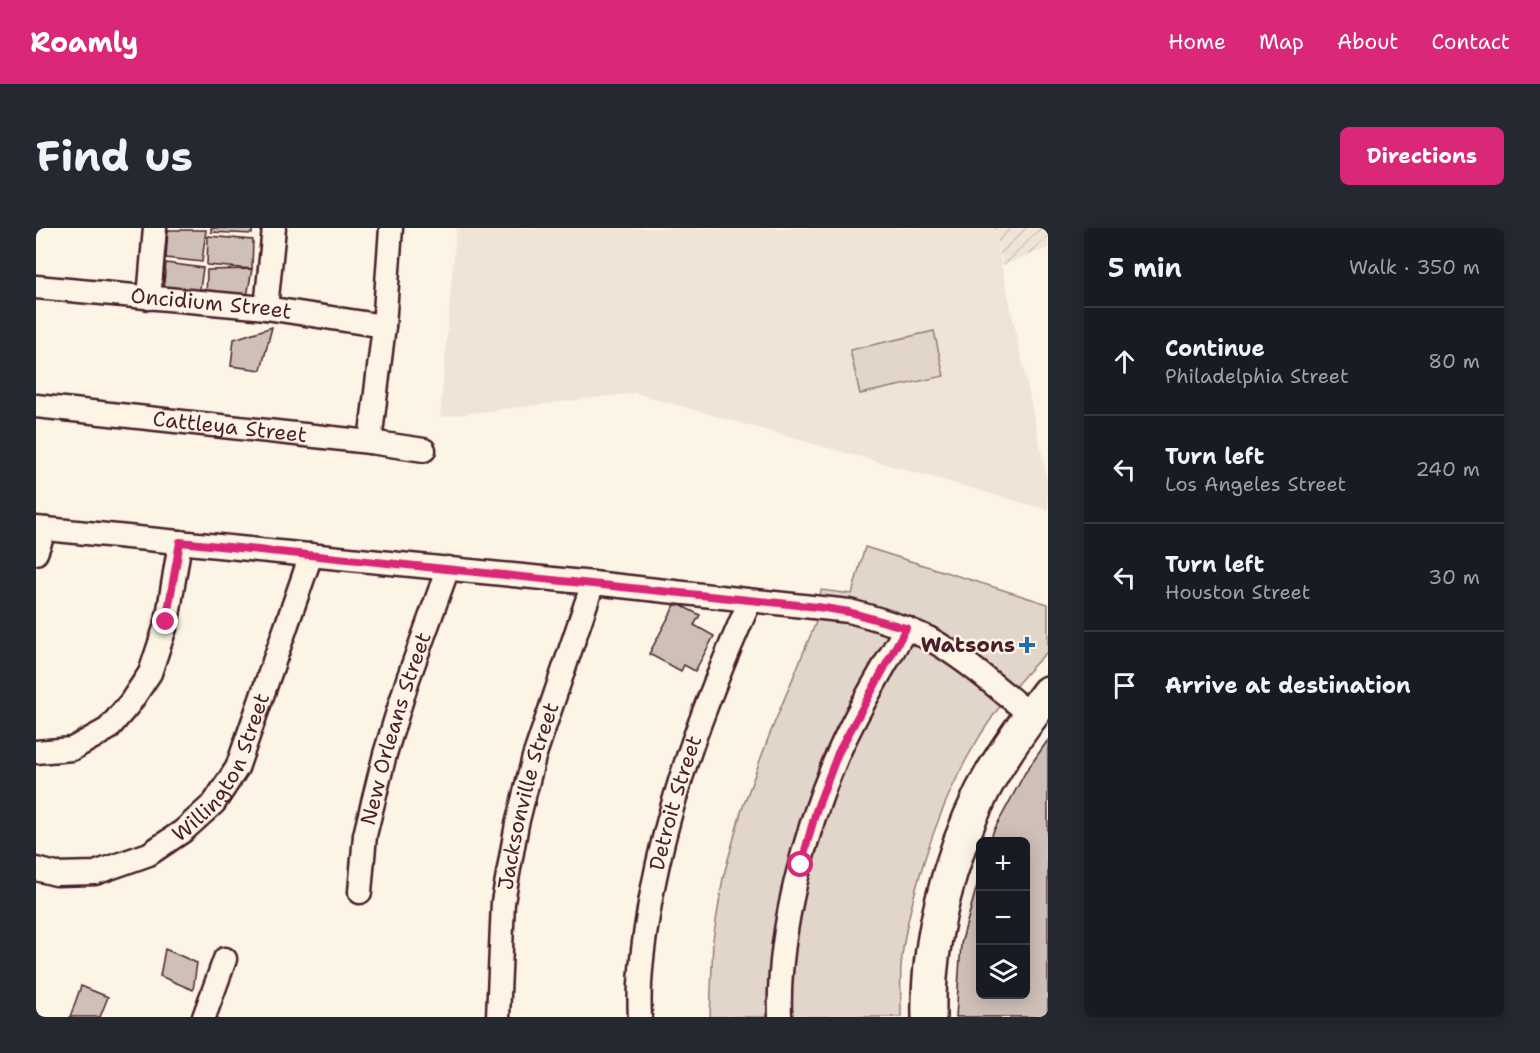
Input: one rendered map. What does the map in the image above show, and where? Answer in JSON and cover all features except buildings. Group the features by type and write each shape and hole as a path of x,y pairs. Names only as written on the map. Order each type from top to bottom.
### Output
{"main road":[{"path":"929,1017 928,988 934,945 956,857 982,792 1003,756 1039,704"}],"street":[{"path":"149,298 155,228"},
{"path":"266,308 274,228"},
{"path":"370,442 384,326 392,228"},
{"name":"Oncidium Street","path":"36,287 266,308 384,326"},
{"name":"Cattleya Street","path":"36,406 370,442 424,450"},
{"path":"36,553 40,528 593,583 849,612 906,628 1039,704"},
{"path":"36,752 72,749 108,729 130,703 150,673 166,622 180,542"},
{"name":"Willington Street","path":"36,869 56,874 95,873 149,854 183,831 214,803 237,768 310,555"},
{"name":"New Orleans Street","path":"360,892 365,835 385,754 408,679 448,568"},
{"name":"Jacksonville Street","path":"498,1017 503,902 518,824 534,757 593,583"},
{"name":"Detroit Street","path":"640,1017 641,967 652,888 673,799 719,671 750,601"},
{"path":"780,1017 783,961 791,908 816,811 838,753 906,628"},
{"path":"204,1017 225,959"}],"shaded area":[{"path":"456,228 994,228 1048,483 1048,510 634,393 440,417"},
{"path":"994,228 1048,228 1048,248 1003,265"},
{"path":"934,331 944,376 860,394 850,350"},
{"path":"865,547 1048,604 1048,651 1025,675 985,728 968,756 941,815 919,878 905,933 901,967 901,1017 710,1017 713,940 723,878 741,812 769,736 816,622 821,590 852,594"}],"place":[{"name":"Watsons","path":"1027,645"}],"route":[{"path":"166,622 180,542 818,607 849,612 906,628 868,694 838,753 816,811 801,865"}]}
